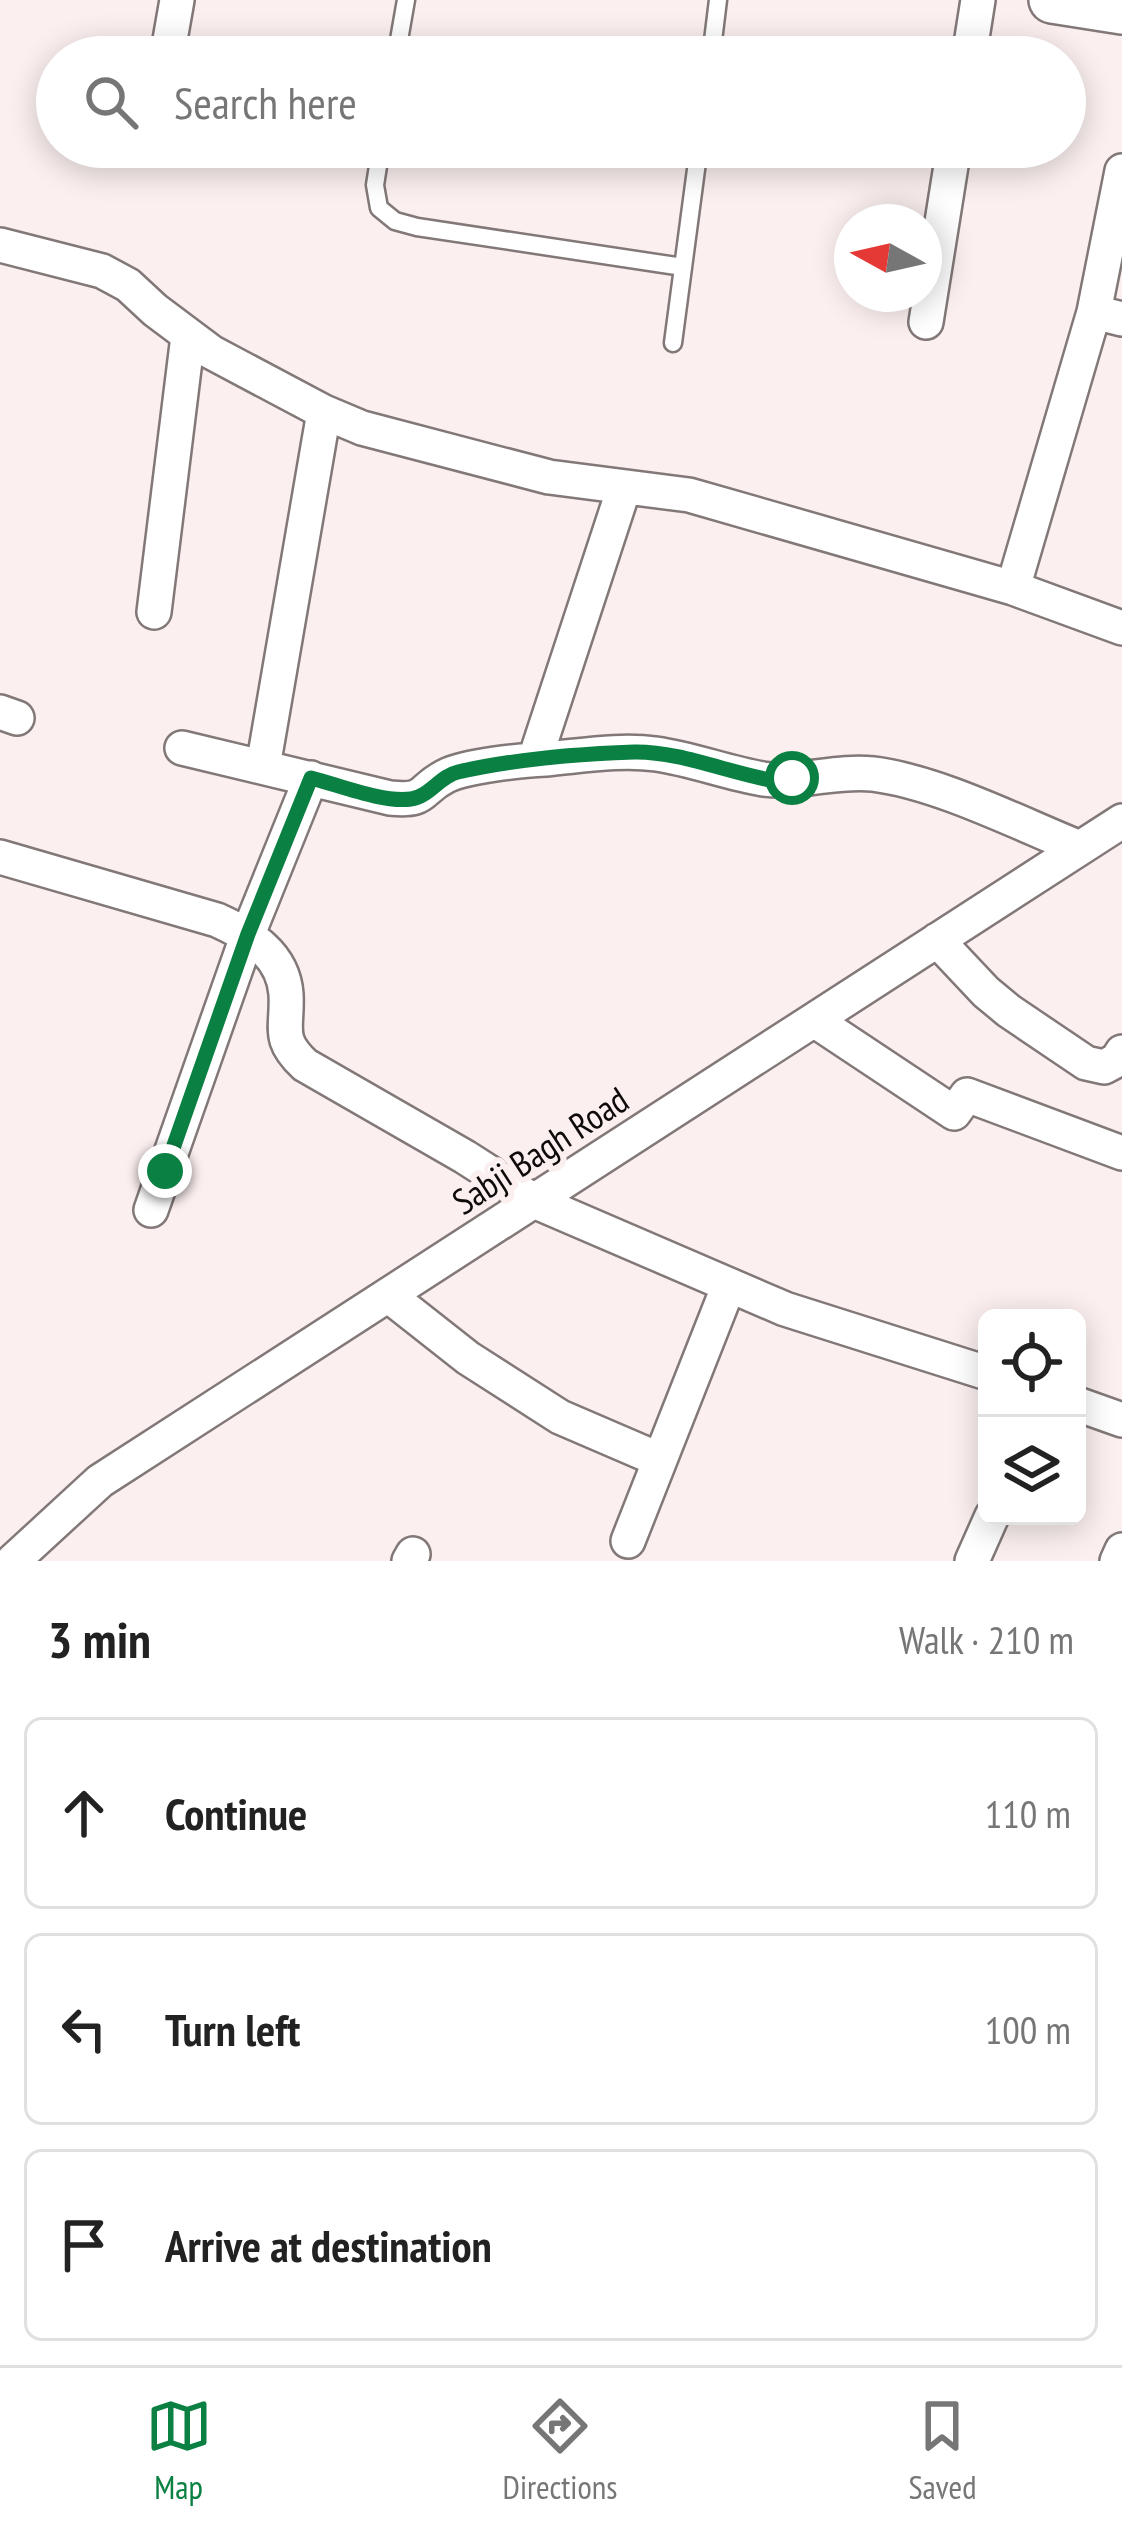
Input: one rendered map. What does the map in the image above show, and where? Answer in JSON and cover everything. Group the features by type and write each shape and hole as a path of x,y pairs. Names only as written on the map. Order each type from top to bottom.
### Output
{"street":[{"path":"170,36 177,0"},
{"path":"972,36 978,0"},
{"path":"1052,0 1122,11"},
{"path":"926,322 951,168"},
{"path":"1013,589 1108,316 1122,171"},
{"path":"0,245 103,271 128,284 211,352 362,428 581,483 689,495 1013,589 1122,628"},
{"path":"154,612 188,336"},
{"path":"262,767 324,412"},
{"path":"535,759 624,488"},
{"path":"182,748 408,800 447,775 535,759 641,752 770,780 839,772 891,777 927,786 1080,848"},
{"path":"152,1210 248,934 311,778"},
{"name":"Sabji Bagh Road","path":"13,1561 100,1481 1122,821"},
{"path":"0,857 217,920 248,934 281,972 290,1051 305,1065 534,1201 785,1309 978,1370"},
{"path":"937,940 1009,1011 1086,1063 1104,1067 1122,1052"},
{"path":"814,1020 954,1113 967,1096 1122,1153"},
{"path":"628,1540 729,1285"},
{"path":"388,1295 468,1358 560,1418 660,1460"},
{"path":"1086,1406 1122,1420"},
{"path":"972,1561 988,1525"},
{"path":"1118,1561 1122,1550"}],"lane":[{"path":"400,36 406,0"},
{"path":"714,36 718,0"},
{"path":"378,168 379,208 395,221 683,268"},
{"path":"673,343 696,168"}],"route":[{"path":"165,1171 248,934 311,778 408,800 460,772 535,759 641,752 739,775 792,778"}]}
